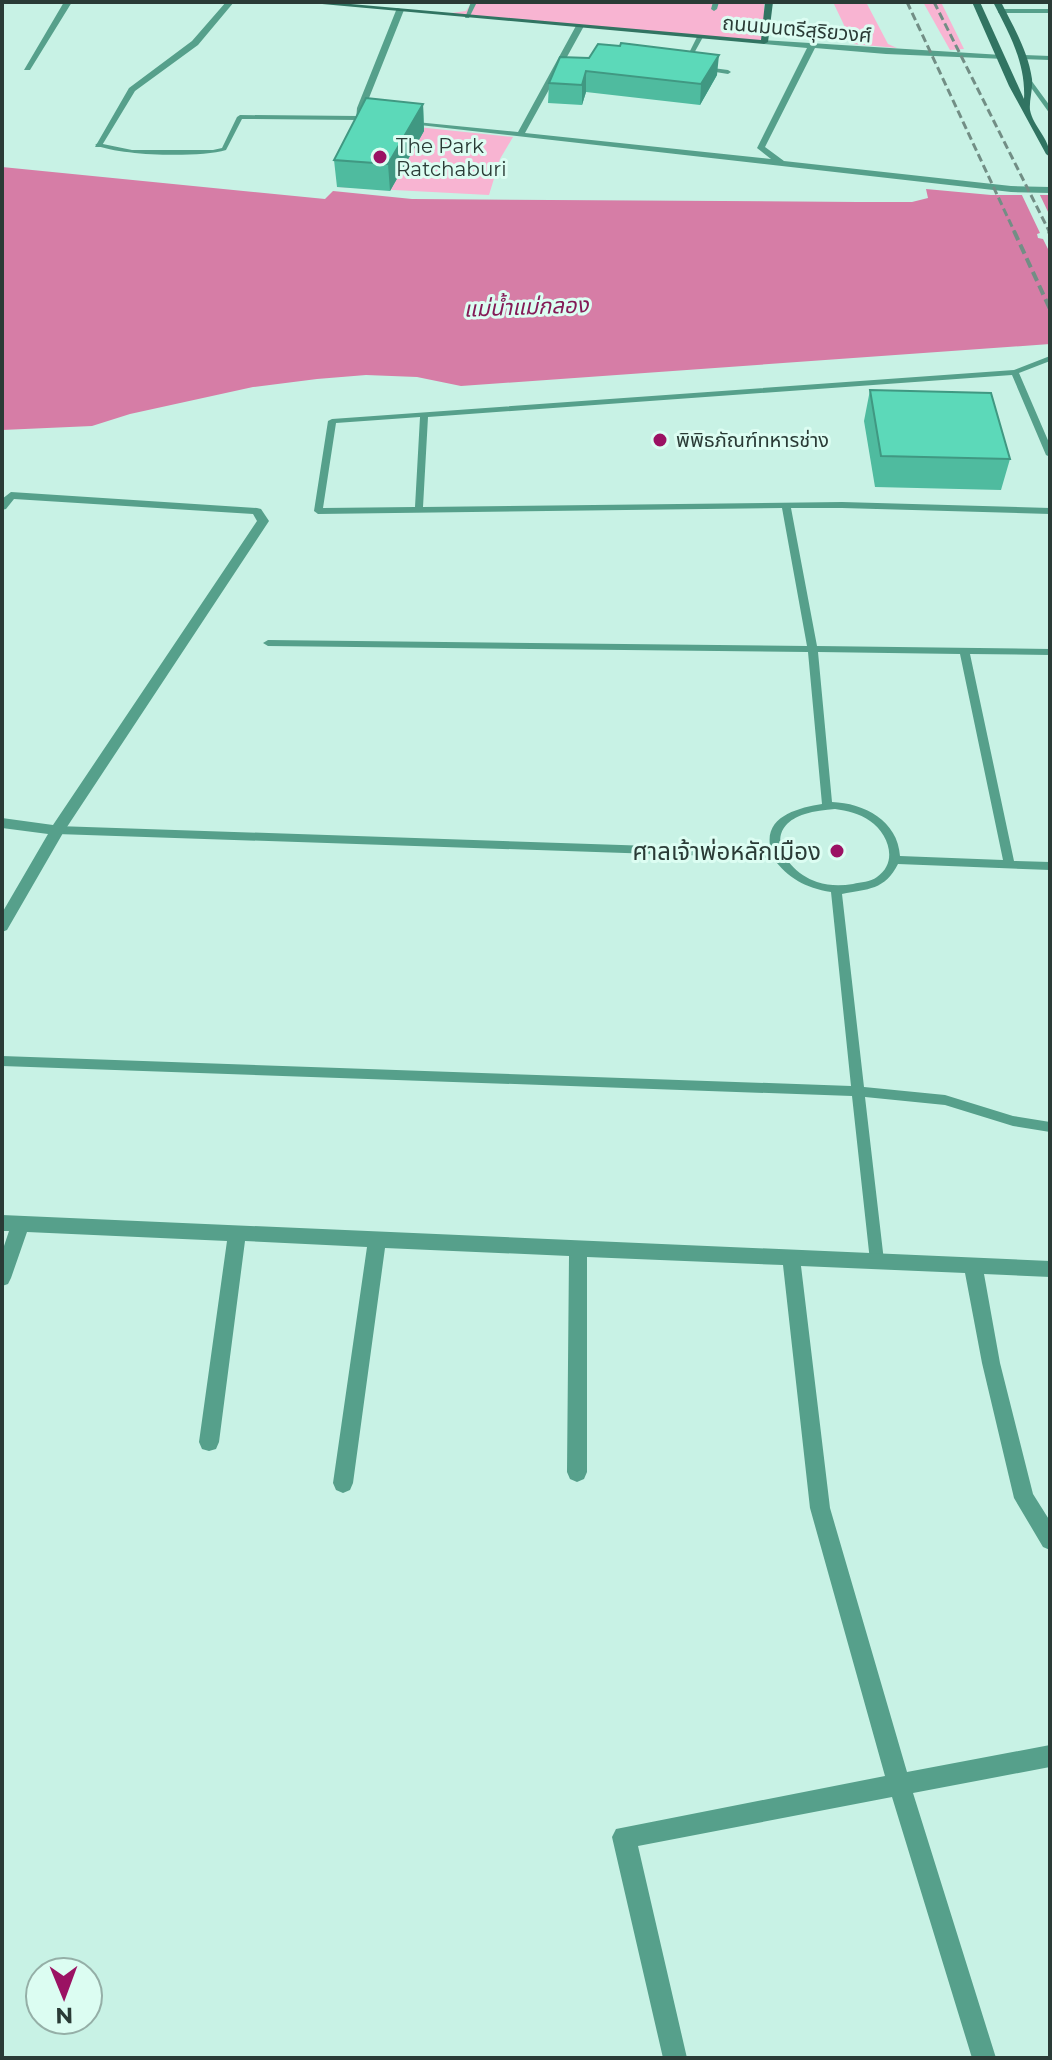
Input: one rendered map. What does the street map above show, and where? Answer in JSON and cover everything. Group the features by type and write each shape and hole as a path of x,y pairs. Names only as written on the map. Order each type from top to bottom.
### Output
{"main road":[{"name":"ถนนมนตรีสุริยวงศ์","path":"304,2 764,42"},
{"path":"764,42 769,2"},
{"path":"976,2 1050,154"},
{"path":"997,2 1024,57 1031,82 1027,109"}],"street":[{"path":"27,68 68,2"},
{"path":"98,145 132,90 195,43 230,2"},
{"path":"373,119 359,118 400,10"},
{"path":"1001,11 1050,11"},
{"path":"521,134 580,26"},
{"name":"ถนนมนตรีสุริยวงศ์","path":"764,42 876,52 1002,57"},
{"path":"782,163 761,148 812,46"},
{"path":"1024,57 1050,58"},
{"path":"1031,82 1050,112"},
{"path":"388,121 1011,189 1050,190"},
{"path":"2,507 11,495 257,511 263,521 57,830 2,926"},
{"path":"2,823 57,830"},
{"path":"2,1278 11,1223 1050,1269"},
{"path":"209,1442 237,1233"},
{"path":"343,1483 377,1239"},
{"path":"577,1472 578,1248"},
{"path":"791,1258 820,1508 899,1784 984,2058"},
{"path":"973,1265 991,1363 1024,1498 1050,1540"},
{"path":"675,2058 624,1837 1050,1756"}],"lane":[{"path":"467,17 474,2"},
{"path":"700,37 684,67 728,72"},
{"path":"98,145 132,152 213,152 224,149 240,117 359,118"},
{"path":"1050,358 1015,372 332,421 318,511 786,505 1050,511"},
{"path":"1015,372 1050,455"},
{"path":"419,511 424,415"},
{"path":"786,505 813,651 827,805"},
{"path":"268,643 1050,652"},
{"path":"964,650 1009,864"},
{"path":"827,805 856,809 874,818 888,831 895,846 896,860 889,873 875,884 856,890 836,891 795,877 775,854 773,839 778,825 790,814 806,807 827,805"},
{"path":"57,830 775,854"},
{"path":"896,860 1050,866"},
{"path":"836,891 877,1261"},
{"path":"2,1061 858,1091 945,1100 1013,1121 1050,1127"}],"shaded area":[{"path":"472,2 764,2 764,42 444,14 466,11"},
{"path":"833,2 866,2 888,44 897,48 853,44"},
{"path":"923,2 941,2 964,49 950,50"},
{"path":"370,122 513,137 500,159 489,195 337,187"}],"water":[{"name":"แม่น้ำแม่กลอง","path":"2,167 325,199 333,191 412,199 858,202 912,202 928,198 926,189 991,195 1050,195 1050,344 461,386 417,377 366,375 317,379 253,387 130,414 92,426 2,430"}],"pier":[{"path":"1020,191 1038,191 1050,216 1050,253 1043,239 1038,238 1037,234 1040,233"}],"building":[{"path":"621,43 719,55 701,84 586,71 582,85 549,83 560,57 589,58 598,44 620,46"},
{"path":"366,98 423,104 388,164 334,160"},
{"path":"870,390 991,393 1010,459 881,456"}],"railway":[{"path":"907,2 1015,233"},
{"path":"934,2 1049,231"},
{"path":"1014,231 1050,309"}],"place":[{"name":"The Park Ratchaburi","path":"380,157"},
{"name":"พิพิธภัณฑ์ทหารช่าง","path":"660,440"},
{"name":"ศาลเจ้าพ่อหลักเมือง","path":"837,851"}]}
